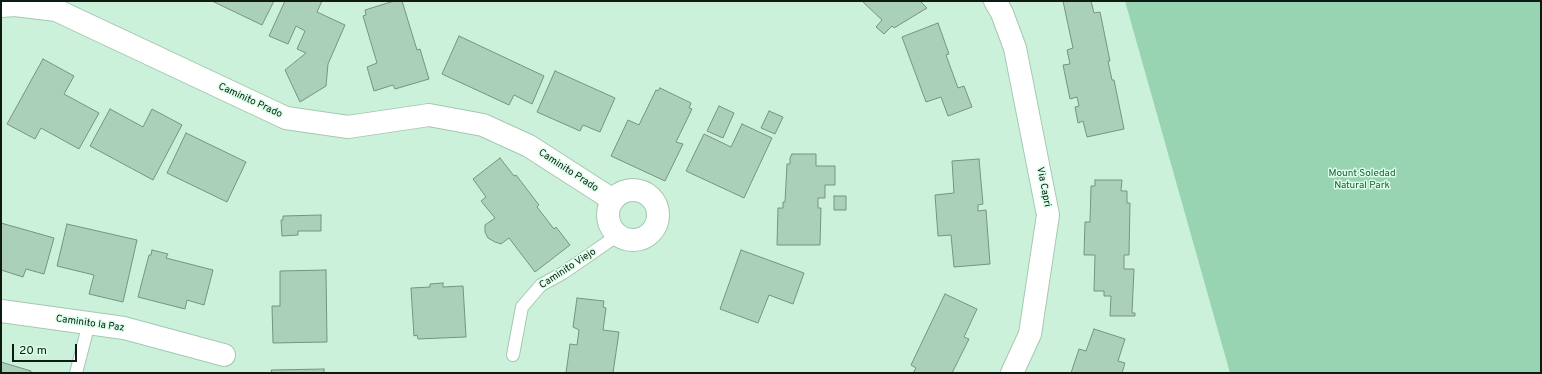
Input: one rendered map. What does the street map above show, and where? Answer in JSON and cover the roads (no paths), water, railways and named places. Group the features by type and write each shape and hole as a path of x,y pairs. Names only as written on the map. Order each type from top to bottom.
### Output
{"street":[{"name":"Via Capri","path":"995,1 1002,13 1015,48 1048,215 1030,334 1012,373"},
{"name":"Caminito Prado","path":"1,6 15,5 56,10 286,118 348,127 429,115 483,125 530,146 613,200"},
{"path":"626,191 641,191 654,200 658,215 657,223 653,230 641,239 625,239 618,235 609,222 608,215 613,200 619,194 626,191"},
{"name":"Caminito la Paz","path":"1,312 124,328 224,355"}],"lane":[{"name":"Caminito Viejo","path":"513,355 522,307 541,285 563,273 618,235"},
{"path":"76,373 89,323"}],"park label":[{"name":"Mount Soledad Natural Park","path":"1362,180"}]}
